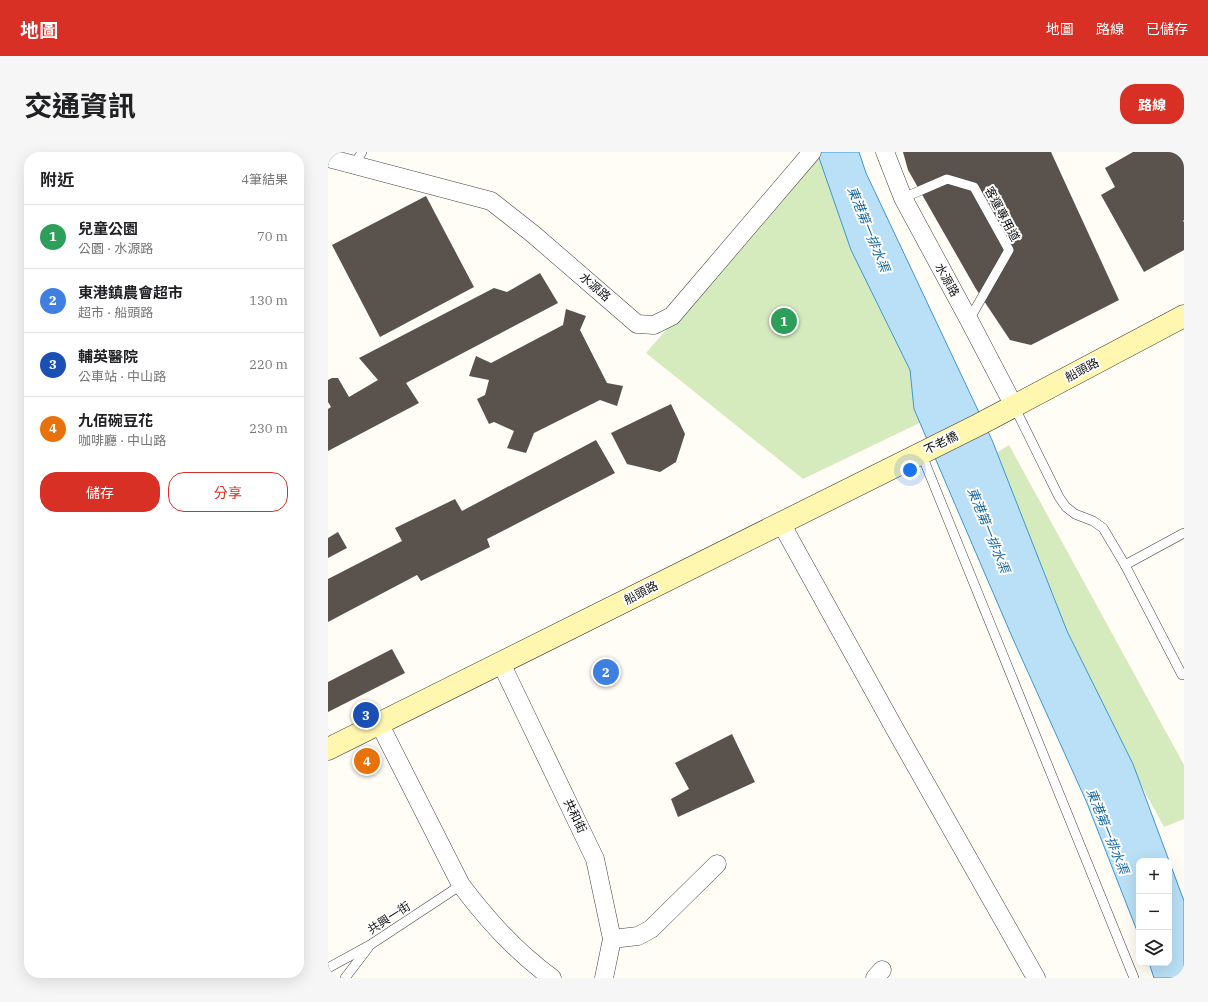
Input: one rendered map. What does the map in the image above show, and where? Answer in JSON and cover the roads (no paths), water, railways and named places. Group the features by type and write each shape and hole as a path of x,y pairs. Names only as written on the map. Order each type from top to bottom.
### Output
{"main road":[{"name":"船頭路","path":"980,424 1184,316"},
{"name":"不老橋","path":"912,458 980,424"},
{"name":"船頭路","path":"328,749 912,458"}],"street":[{"name":"水源路","path":"328,158 358,158 491,201 533,234 637,324 654,325 672,316 798,159 811,152"},
{"name":"水源路","path":"885,152 903,198 1014,406"},
{"path":"781,523 896,731 1036,978"},
{"name":"共和街","path":"501,663 596,858 612,939 604,978"},
{"path":"379,723 461,885 502,935 533,964 552,978"},
{"path":"612,939 638,936 651,929 717,864"}],"lane":[{"name":"客運專用道","path":"903,198 948,179 974,187 1009,250 969,320"},
{"path":"1014,406 1059,497 1066,507 1075,514 1093,521 1103,528 1126,565 1182,675 1184,674"},
{"path":"912,458 1134,978"},
{"path":"1126,565 1184,533"},
{"name":"共興一街","path":"328,968 370,945 461,885"},
{"path":"346,978 370,945"}],"water":[{"name":"東港第一排水渠","path":"817,152 859,152 866,173 992,440 1067,631 1133,764 1168,858 1136,858 1136,928 1087,803 1013,639 914,409 910,370 851,250"},
{"path":"1172,869 1184,901 1184,978 1154,978 1150,966 1172,966"}],"place":[{"name":"兒童公園","path":"784,321"},
{"name":"東港鎮農會超市","path":"606,672"},
{"name":"輔英醫院","path":"366,715"},
{"name":"九佰碗豆花","path":"367,761"}]}
